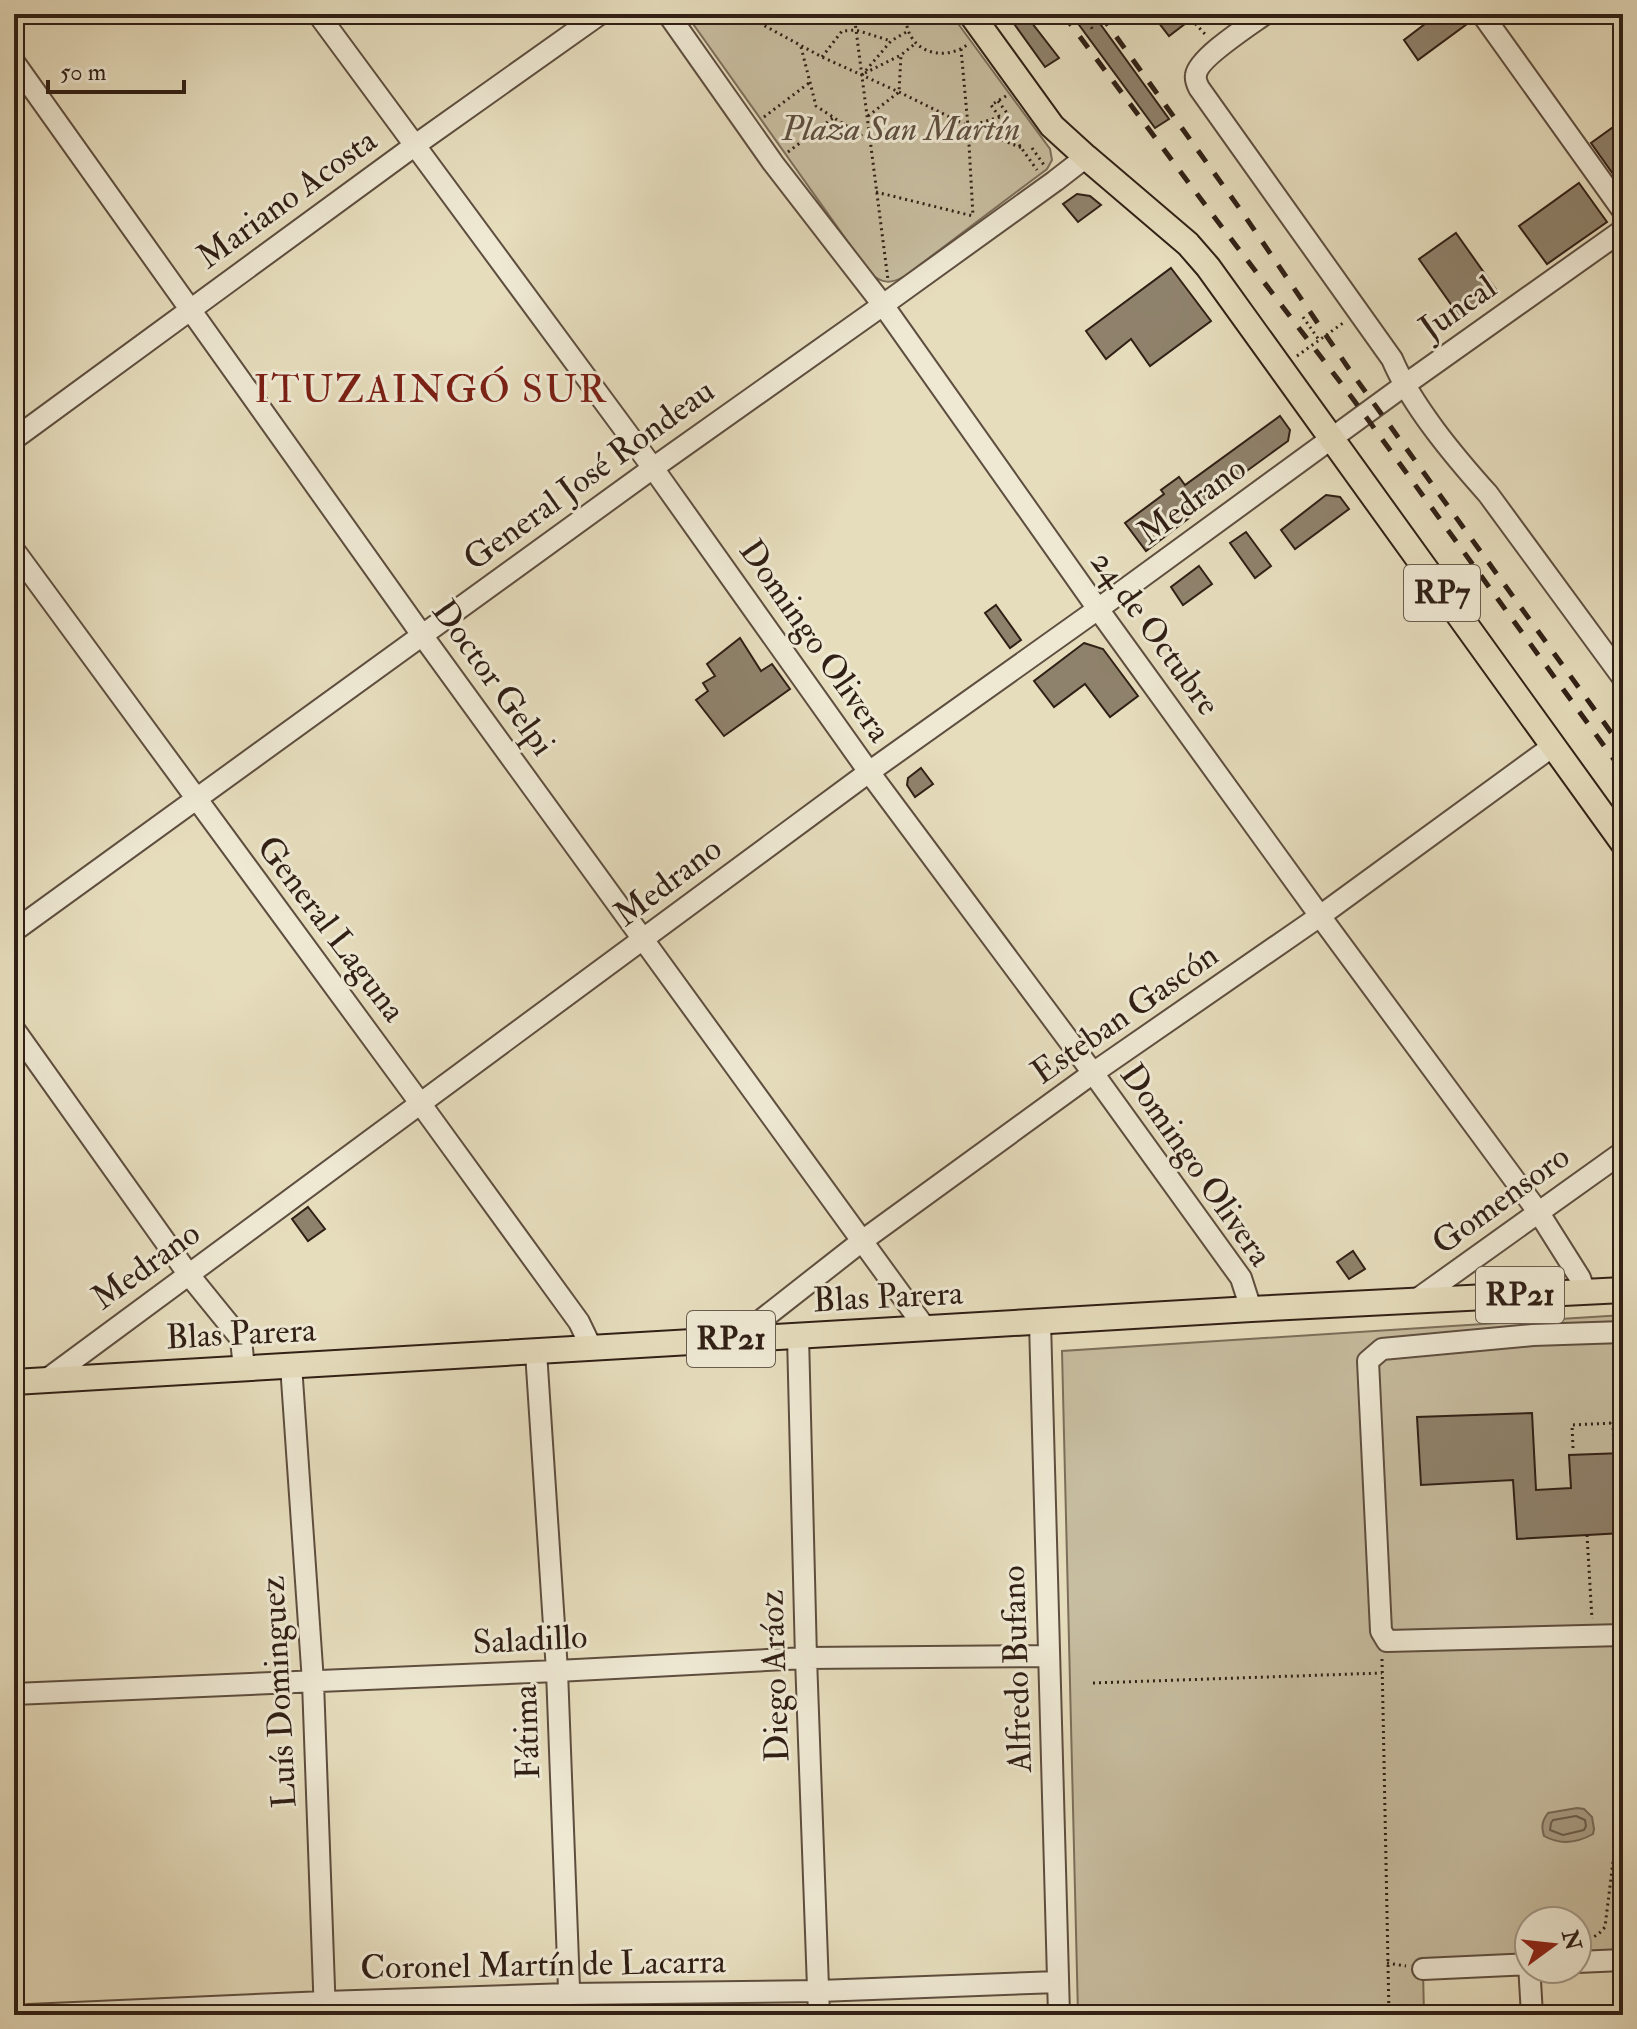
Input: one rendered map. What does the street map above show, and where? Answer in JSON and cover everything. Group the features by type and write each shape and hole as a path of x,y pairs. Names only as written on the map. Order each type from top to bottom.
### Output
{"main road":[{"name":"RP7","path":"977,23 1052,126 1188,244 1208,267 1623,843"},
{"name":"Blas Parera","path":"14,1382 1623,1290"}],"street":[{"name":"Domingo Olivera","path":"318,14 653,468 869,772 1241,1278 1251,1309"},
{"name":"Mariano Acosta","path":"14,439 600,14"},
{"name":"24 de Octubre","path":"668,14 773,163 887,303 1098,609 1539,1213 1580,1278 1585,1292"},
{"path":"1265,14 1202,63 1195,79 1199,88 1392,359 1467,471 1488,494 1623,678"},
{"path":"1482,14 1623,211"},
{"name":"Doctor Gelpi","path":"14,62 422,635 926,1329"},
{"name":"General José Rondeau","path":"14,931 653,468 887,303 978,224 1049,186 1086,157"},
{"name":"Juncal","path":"1331,440 1623,230"},
{"name":"Medrano","path":"46,1380 869,772 1331,440"},
{"name":"General Laguna","path":"14,550 579,1322 592,1349"},
{"name":"Esteban Gascón","path":"737,1339 862,1241 1093,1073 1320,916 1553,746"},
{"path":"14,1029 189,1275 241,1339 244,1369"},
{"name":"Gomensoro","path":"1416,1300 1623,1152"},
{"name":"Alfredo Bufano","path":"1040,1322 1059,2015"},
{"path":"1623,1332 1533,1335 1382,1349 1368,1361 1381,1631 1387,1641 1623,1635"},
{"name":"Diego Aráoz","path":"798,1336 819,2015"},
{"name":"Fátima","path":"536,1352 557,1671 569,2005"},
{"name":"Luís Dominguez","path":"291,1365 313,1682 325,2008"},
{"name":"Saladillo","path":"14,1694 806,1658 1048,1656"},
{"path":"1593,1961 1623,1960"},
{"path":"1423,1969 1513,1965"},
{"name":"Coronel Martín de Lacarra","path":"29,2015 569,2005 1058,1982"},
{"path":"1530,1985 1532,2015"}],"path":[{"path":"737,14 968,126 1022,148"},
{"path":"754,20 755,14"},
{"path":"854,14 887,303"},
{"path":"906,14 908,31 916,43 926,50 938,54 961,49"},
{"path":"1187,15 1218,48"},
{"path":"1088,22 1093,30"},
{"path":"876,192 978,224 961,49 977,23"},
{"path":"822,57 842,31 856,30 891,41"},
{"path":"862,75 891,41 908,31"},
{"path":"862,75 901,55 916,43"},
{"path":"801,47 816,106 870,142"},
{"path":"867,117 899,92 901,55"},
{"path":"748,128 809,83"},
{"path":"1023,86 991,105 1049,186"},
{"path":"998,101 1010,117"},
{"path":"968,126 1000,117"},
{"path":"773,163 833,118"},
{"path":"1294,359 1359,313"},
{"path":"1303,317 1319,340"},
{"path":"1573,1448 1572,1425 1623,1422"},
{"path":"1613,1423 1614,1454"},
{"path":"1587,1535 1593,1635"},
{"path":"1381,1631 1389,2015"},
{"path":"1093,1683 1382,1673"},
{"path":"1593,1938 1605,1927 1616,1837 1623,1824"}],"green space":[{"name":"Plaza San Martín","path":"686,14 951,14 1050,149 1052,160 1047,169 905,276 883,281 870,273"},
{"path":"1623,1315 1623,1959 1593,1960 1593,1905 1513,1905 1513,1965 1423,1970 1424,2015 1078,2015 1062,1351"}],"water":[{"path":"1584,1809 1592,1817 1593,1834 1568,1842 1544,1836 1543,1824 1548,1813"}],"building":[{"path":"1007,14 1025,14 1059,58 1045,67"},
{"path":"1071,14 1093,14 1169,119 1155,128"},
{"path":"1152,14 1198,14 1169,36"},
{"path":"1438,14 1469,14 1471,21 1418,60 1404,40"},
{"path":"1623,120 1623,168 1613,174 1591,143"},
{"path":"1579,183 1607,222 1547,264 1519,226"},
{"path":"1077,194 1090,196 1101,205 1078,222 1063,204"},
{"path":"1456,233 1497,291 1460,317 1419,259"},
{"path":"1171,268 1211,321 1150,366 1131,339 1106,359 1086,331"},
{"path":"1280,416 1290,430 1288,441 1200,505 1202,508 1146,551 1125,523 1164,494 1161,490 1179,477 1185,485"},
{"path":"1326,495 1340,497 1349,509 1295,549 1281,530"},
{"path":"1246,532 1271,566 1255,578 1230,543"},
{"path":"1199,566 1212,584 1183,605 1171,587"},
{"path":"996,605 1021,640 1010,648 985,613"},
{"path":"740,638 761,671 772,664 790,689 724,736 696,700 708,691 703,683 715,676 707,664"},
{"path":"1084,643 1103,649 1138,696 1110,717 1085,684 1054,707 1034,681"},
{"path":"921,768 933,784 915,797 907,785 908,778"},
{"path":"308,1207 325,1229 308,1241 292,1219"},
{"path":"1353,1251 1365,1269 1349,1279 1337,1262"},
{"path":"1532,1413 1536,1490 1571,1488 1569,1455 1623,1453 1623,1533 1517,1539 1513,1480 1421,1485 1417,1417"}],"railway":[{"path":"1063,14 1353,399 1623,772"},
{"path":"1100,14 1240,209 1349,369 1623,749"}],"district":[{"name":"ITUZAINGÓ SUR","path":"431,390"}]}
